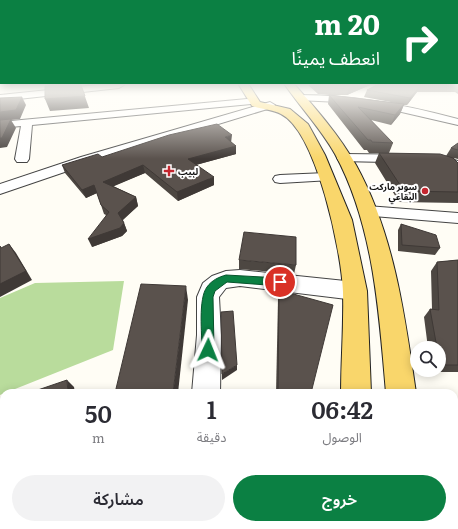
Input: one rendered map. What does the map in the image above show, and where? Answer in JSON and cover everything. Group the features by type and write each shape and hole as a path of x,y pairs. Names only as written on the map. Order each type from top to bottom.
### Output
{"main road":[{"path":"278,110 286,112 303,127 318,155 342,220 355,291 356,389"},
{"path":"310,110 325,128 344,158 354,176 367,210 380,260 400,389"}],"street":[{"path":"0,125 161,110"},
{"path":"206,110 216,120"},
{"path":"0,190 86,160 248,110"},
{"path":"407,110 458,122"},
{"path":"22,159 26,122"},
{"path":"344,158 436,159 458,166"},
{"path":"280,179 326,177"},
{"path":"367,210 458,218"},
{"path":"206,389 209,335 208,297 211,289 218,282 226,279 240,278 355,291"}],"green space":[{"path":"124,281 113,350 15,389 0,389 0,298 35,283"}],"building":[{"path":"0,110 16,110 16,110 0,112"},
{"path":"342,110 361,110 393,143 372,142 371,140 368,140"},
{"path":"370,110 399,110 395,115"},
{"path":"11,119 2,138 0,138 0,120"},
{"path":"217,124 232,135 225,137 236,146 188,159 214,177 177,192 143,165 103,182 136,197 118,213 124,223 120,228 88,239 109,212 101,205 94,185 82,190 62,165 98,154 102,157 169,135"},
{"path":"458,143 458,150 451,148"},
{"name":"سوبر ماركت البقاعي","path":"379,153 440,154 453,158 458,163 458,192 404,191"},
{"path":"401,224 436,235 440,248 402,245"},
{"path":"244,232 296,237 296,265 239,260"},
{"path":"9,244 26,271 0,284 0,246 1,248"},
{"path":"458,260 458,365 446,365 446,341 436,341 430,309 439,310 437,262"},
{"path":"141,284 186,286 173,389 116,389"},
{"path":"279,290 333,305 312,389 278,389"},
{"path":"233,311 237,365 222,374 221,312"},
{"path":"67,380 68,389 41,389"}],"place":[{"name":"لبيب","path":"169,171"},
{"name":"سوبر ماركت البقاعي","path":"425,191"}],"route":[{"path":"208,350 208,297 211,289 218,282 226,279 240,278 280,282"}]}
